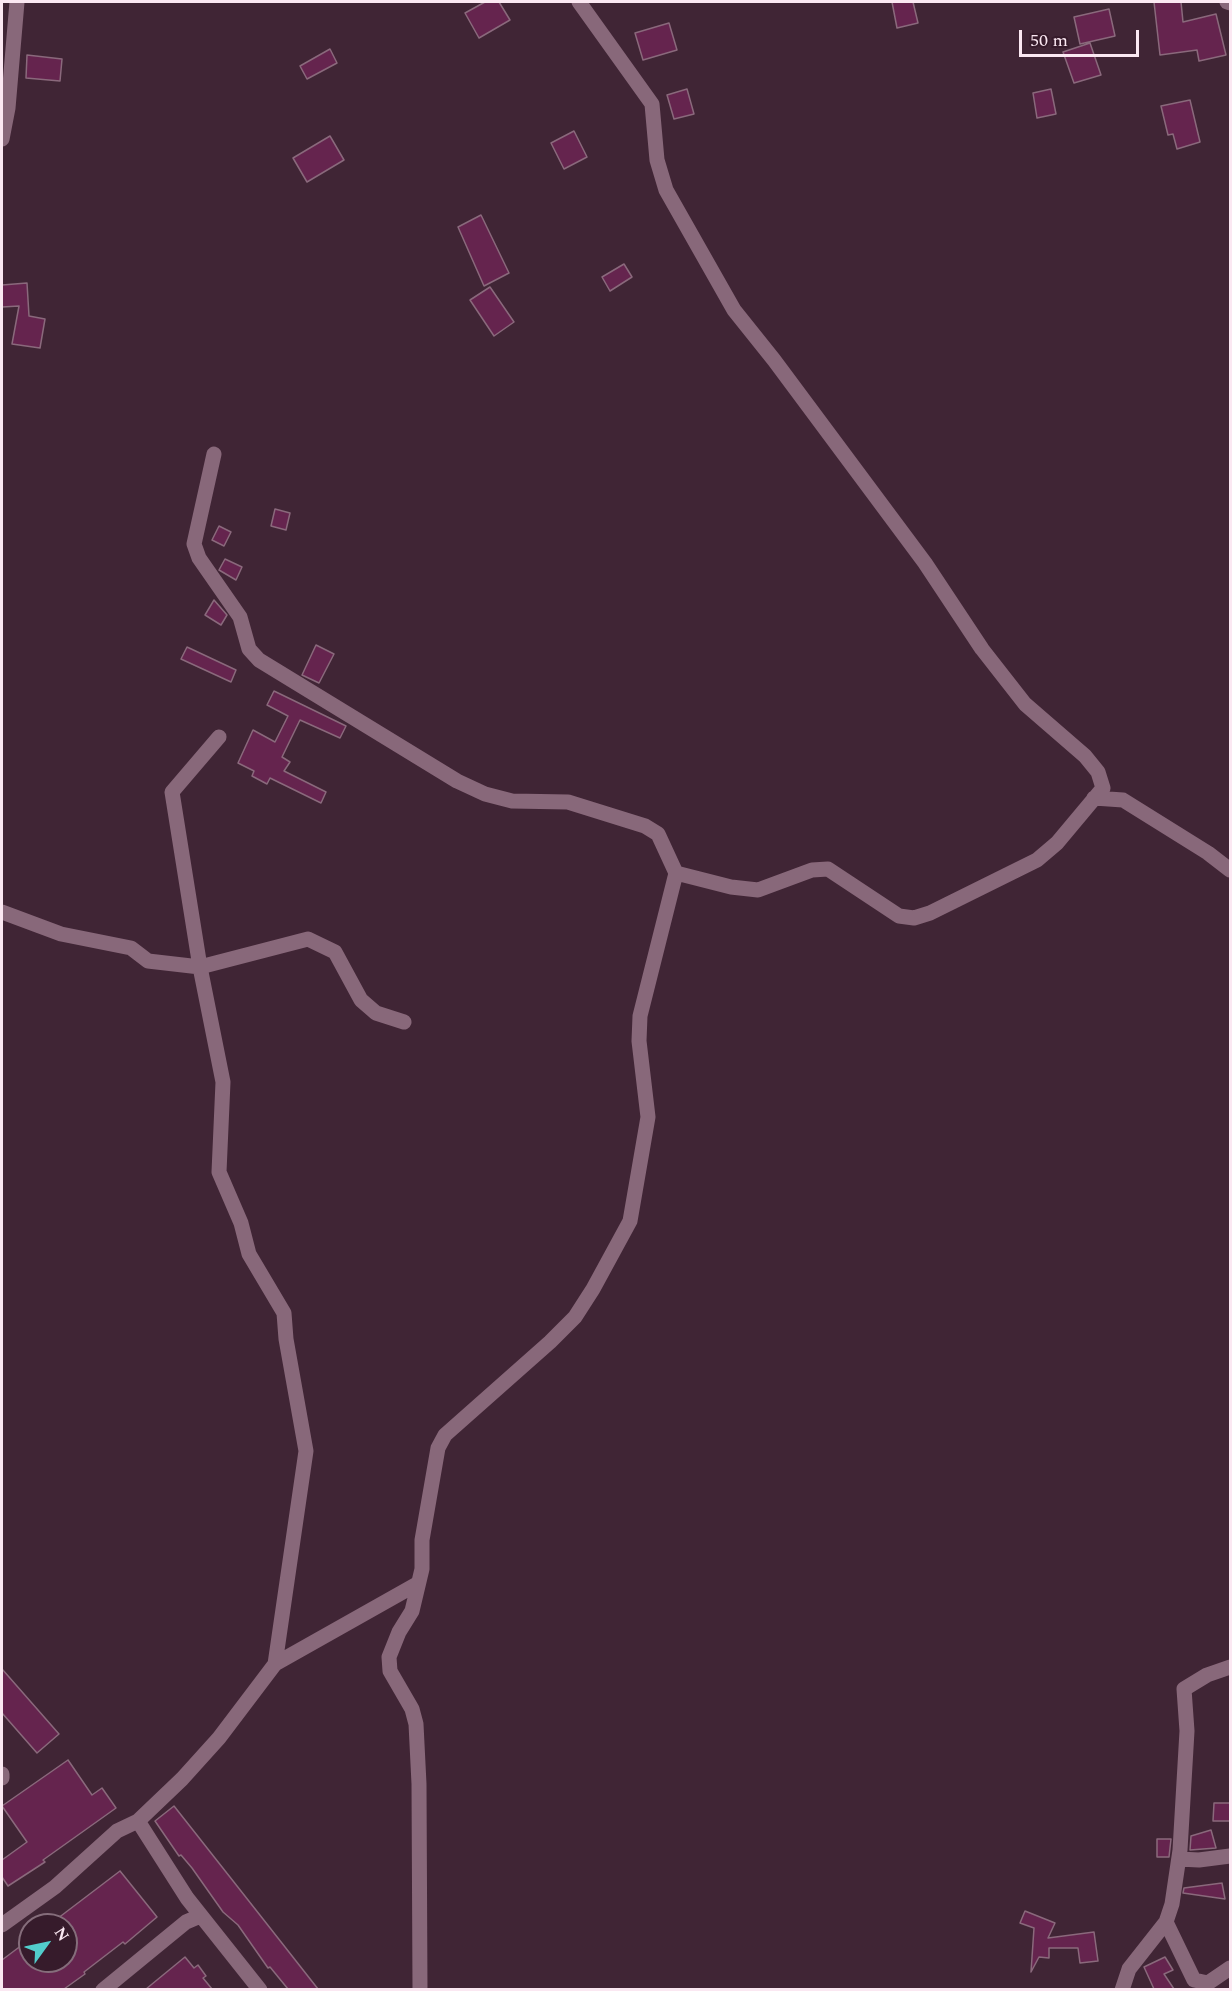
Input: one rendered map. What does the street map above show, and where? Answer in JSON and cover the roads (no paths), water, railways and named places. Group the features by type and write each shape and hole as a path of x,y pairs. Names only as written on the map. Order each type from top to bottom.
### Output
{"street":[{"path":"2,139 8,108 17,2"},
{"path":"579,2 652,104 657,160 666,189 734,310 925,563 982,649 1025,704 1085,756 1098,772 1103,788 1057,843 1037,860 930,913 914,918 899,916 828,869 812,870 758,890 731,887 676,873"},
{"path":"214,454 194,544 199,558 240,617 249,649 259,660 457,781 485,794 512,801 568,802 645,826 658,834 676,873 640,1016 639,1041 648,1117 630,1221 593,1289 574,1317 550,1342 445,1435 438,1448 422,1540 422,1569 412,1611 399,1632 389,1657 390,1671 412,1709 416,1724 419,1784 420,1989"},
{"path":"219,736 172,792 200,967 223,1082 219,1172 241,1223 249,1254 284,1313 286,1339 306,1451 275,1664"},
{"path":"1094,798 1123,800 1208,853 1230,870"},
{"path":"2,912 61,934 131,948 147,961 200,967 308,939 335,952 361,1000 376,1013 404,1022"},
{"path":"2,1925 55,1887 117,1831 138,1821 182,1779 219,1738 275,1664 417,1584"},
{"path":"1122,1989 1128,1969 1166,1922 1179,1859 1187,1731 1184,1689 1208,1675 1230,1667"},
{"path":"138,1821 200,1916 260,1989"},
{"path":"1179,1859 1199,1860 1230,1856"},
{"path":"109,1987 186,1922 200,1916"},
{"path":"1166,1922 1194,1980 1208,1983 1230,1968"}]}
